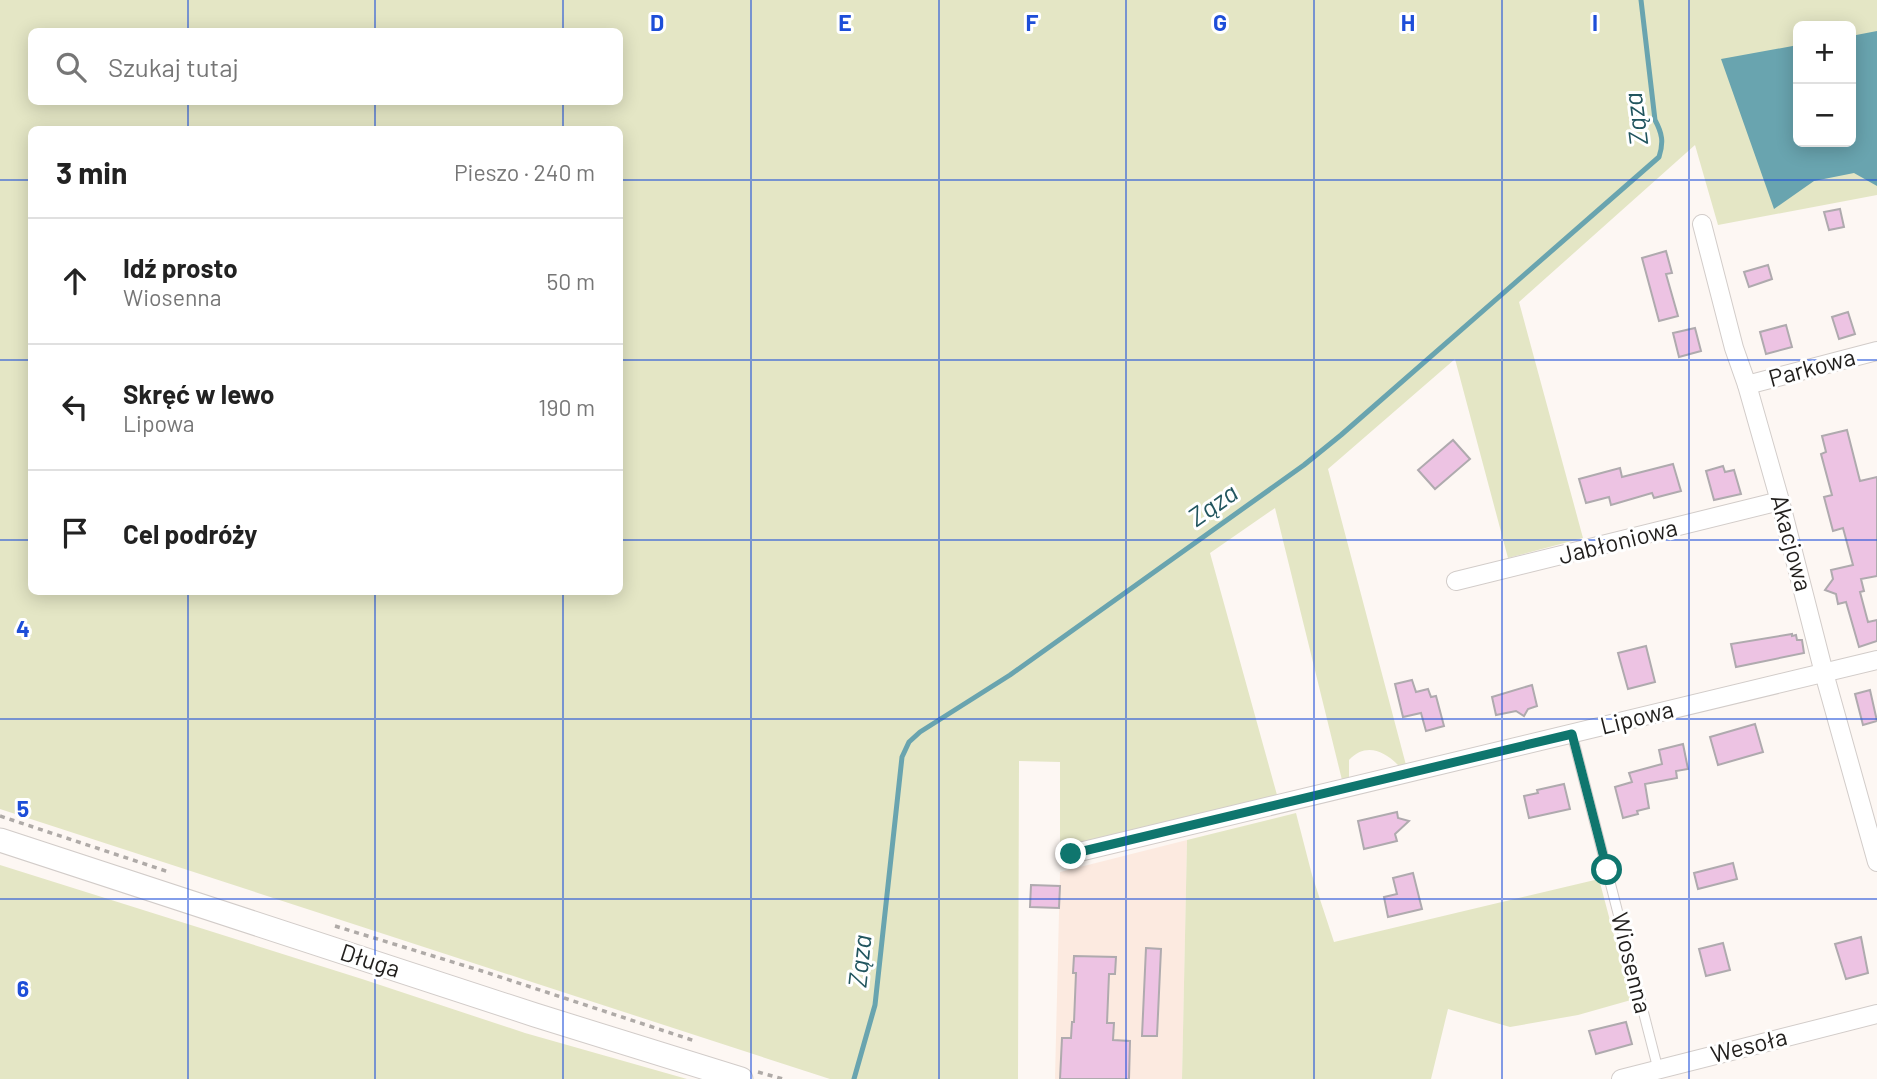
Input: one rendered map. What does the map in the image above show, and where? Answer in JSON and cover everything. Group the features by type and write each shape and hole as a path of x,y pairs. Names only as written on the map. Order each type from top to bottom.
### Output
{"street":[{"name":"Akacjowa","path":"1702,224 1877,862"},
{"name":"Parkowa","path":"1747,385 1877,351"},
{"name":"Jabłoniowa","path":"1456,582 1780,501"},
{"name":"Lipowa","path":"1071,854 1877,660"},
{"name":"Długa","path":"0,840 535,1015 744,1074"},
{"name":"Wesoła","path":"1621,1079 1877,1014"}],"lane":[{"name":"Wiosenna","path":"1572,734 1658,1069"}],"path":[{"path":"0,816 176,874"},
{"path":"333,926 495,975 705,1045"},
{"path":"744,1074 783,1079"}],"shaded area":[{"path":"1187,840 1182,1079 1055,1079 1060,872"}],"green space":[{"path":"0,0 1877,0 1877,195 1718,225 1695,145 1519,302 1583,538 1508,558 1455,359 1328,469 1406,765 1400,767 1382,753 1362,751 1349,760 1349,779 1342,780 1275,508 1210,553 1277,795 1060,848 1060,762 1019,761 1018,1079 830,1079 0,809"},
{"path":"1296,813 1312,875 1334,942 1599,879 1631,1000 1578,1015 1510,1027 1448,1009 1431,1079 1182,1079 1187,840"},
{"path":"0,865 525,1033 687,1079 0,1079"}],"water":[{"path":"1877,31 1877,186 1854,173 1814,181 1774,209 1721,59 1793,46 1793,147 1856,147 1856,35"}],"building":[{"path":"1840,209 1844,227 1829,230 1824,212"},
{"path":"1666,251 1672,273 1666,274 1678,316 1659,321 1642,258"},
{"path":"1768,265 1772,279 1749,287 1744,272"},
{"path":"1848,312 1855,334 1839,339 1832,317"},
{"path":"1786,325 1792,347 1766,354 1760,332"},
{"path":"1695,328 1701,351 1679,357 1673,333"},
{"path":"1847,430 1860,481 1877,477 1877,576 1861,579 1864,591 1860,592 1868,622 1877,620 1877,641 1859,647 1846,602 1838,604 1836,594 1825,590 1833,579 1831,570 1853,565 1843,528 1833,531 1824,497 1832,495 1821,454 1826,452 1822,436"},
{"path":"1453,440 1470,459 1435,489 1418,470"},
{"path":"1673,464 1681,491 1654,498 1652,493 1611,505 1609,497 1586,503 1579,479 1620,468 1622,477"},
{"path":"1723,466 1725,472 1734,470 1741,494 1714,500 1706,471"},
{"path":"1796,635 1797,640 1802,640 1804,653 1736,667 1731,644"},
{"path":"1646,646 1655,682 1628,689 1618,653"},
{"path":"1412,680 1416,692 1428,689 1431,697 1436,696 1444,726 1426,731 1421,713 1403,717 1395,684"},
{"path":"1532,685 1537,706 1528,709 1524,716 1516,711 1496,715 1492,697"},
{"path":"1870,690 1877,721 1863,725 1855,694"},
{"path":"1755,724 1763,752 1718,765 1710,737"},
{"path":"1683,744 1688,769 1676,771 1677,778 1645,784 1649,808 1623,818 1615,787 1632,782 1629,773 1662,764 1659,750"},
{"path":"1564,784 1570,809 1529,818 1524,796"},
{"path":"1397,812 1398,818 1409,821 1395,834 1397,841 1364,849 1358,821"},
{"path":"1733,863 1737,879 1698,889 1694,873"},
{"path":"1413,873 1422,909 1388,917 1384,897 1397,894 1393,878"},
{"path":"1031,885 1060,886 1059,908 1030,907"},
{"path":"1861,937 1868,973 1846,979 1835,944"},
{"path":"1723,943 1730,970 1706,976 1699,949"},
{"path":"1146,948 1161,949 1157,1036 1142,1036"},
{"path":"1074,956 1116,957 1115,974 1109,974 1107,1023 1114,1023 1113,1040 1130,1041 1129,1079 1060,1079 1062,1038 1071,1038 1074,1022"},
{"path":"1626,1022 1632,1044 1596,1054 1589,1031"}],"waterway":[{"name":"Ząza","path":"854,1079 875,1005 902,757 909,742 920,732 1010,675 1304,465 1659,157 1661,138 1655,120 1641,0"}],"route":[{"path":"1071,854 1572,734 1607,870"}]}
